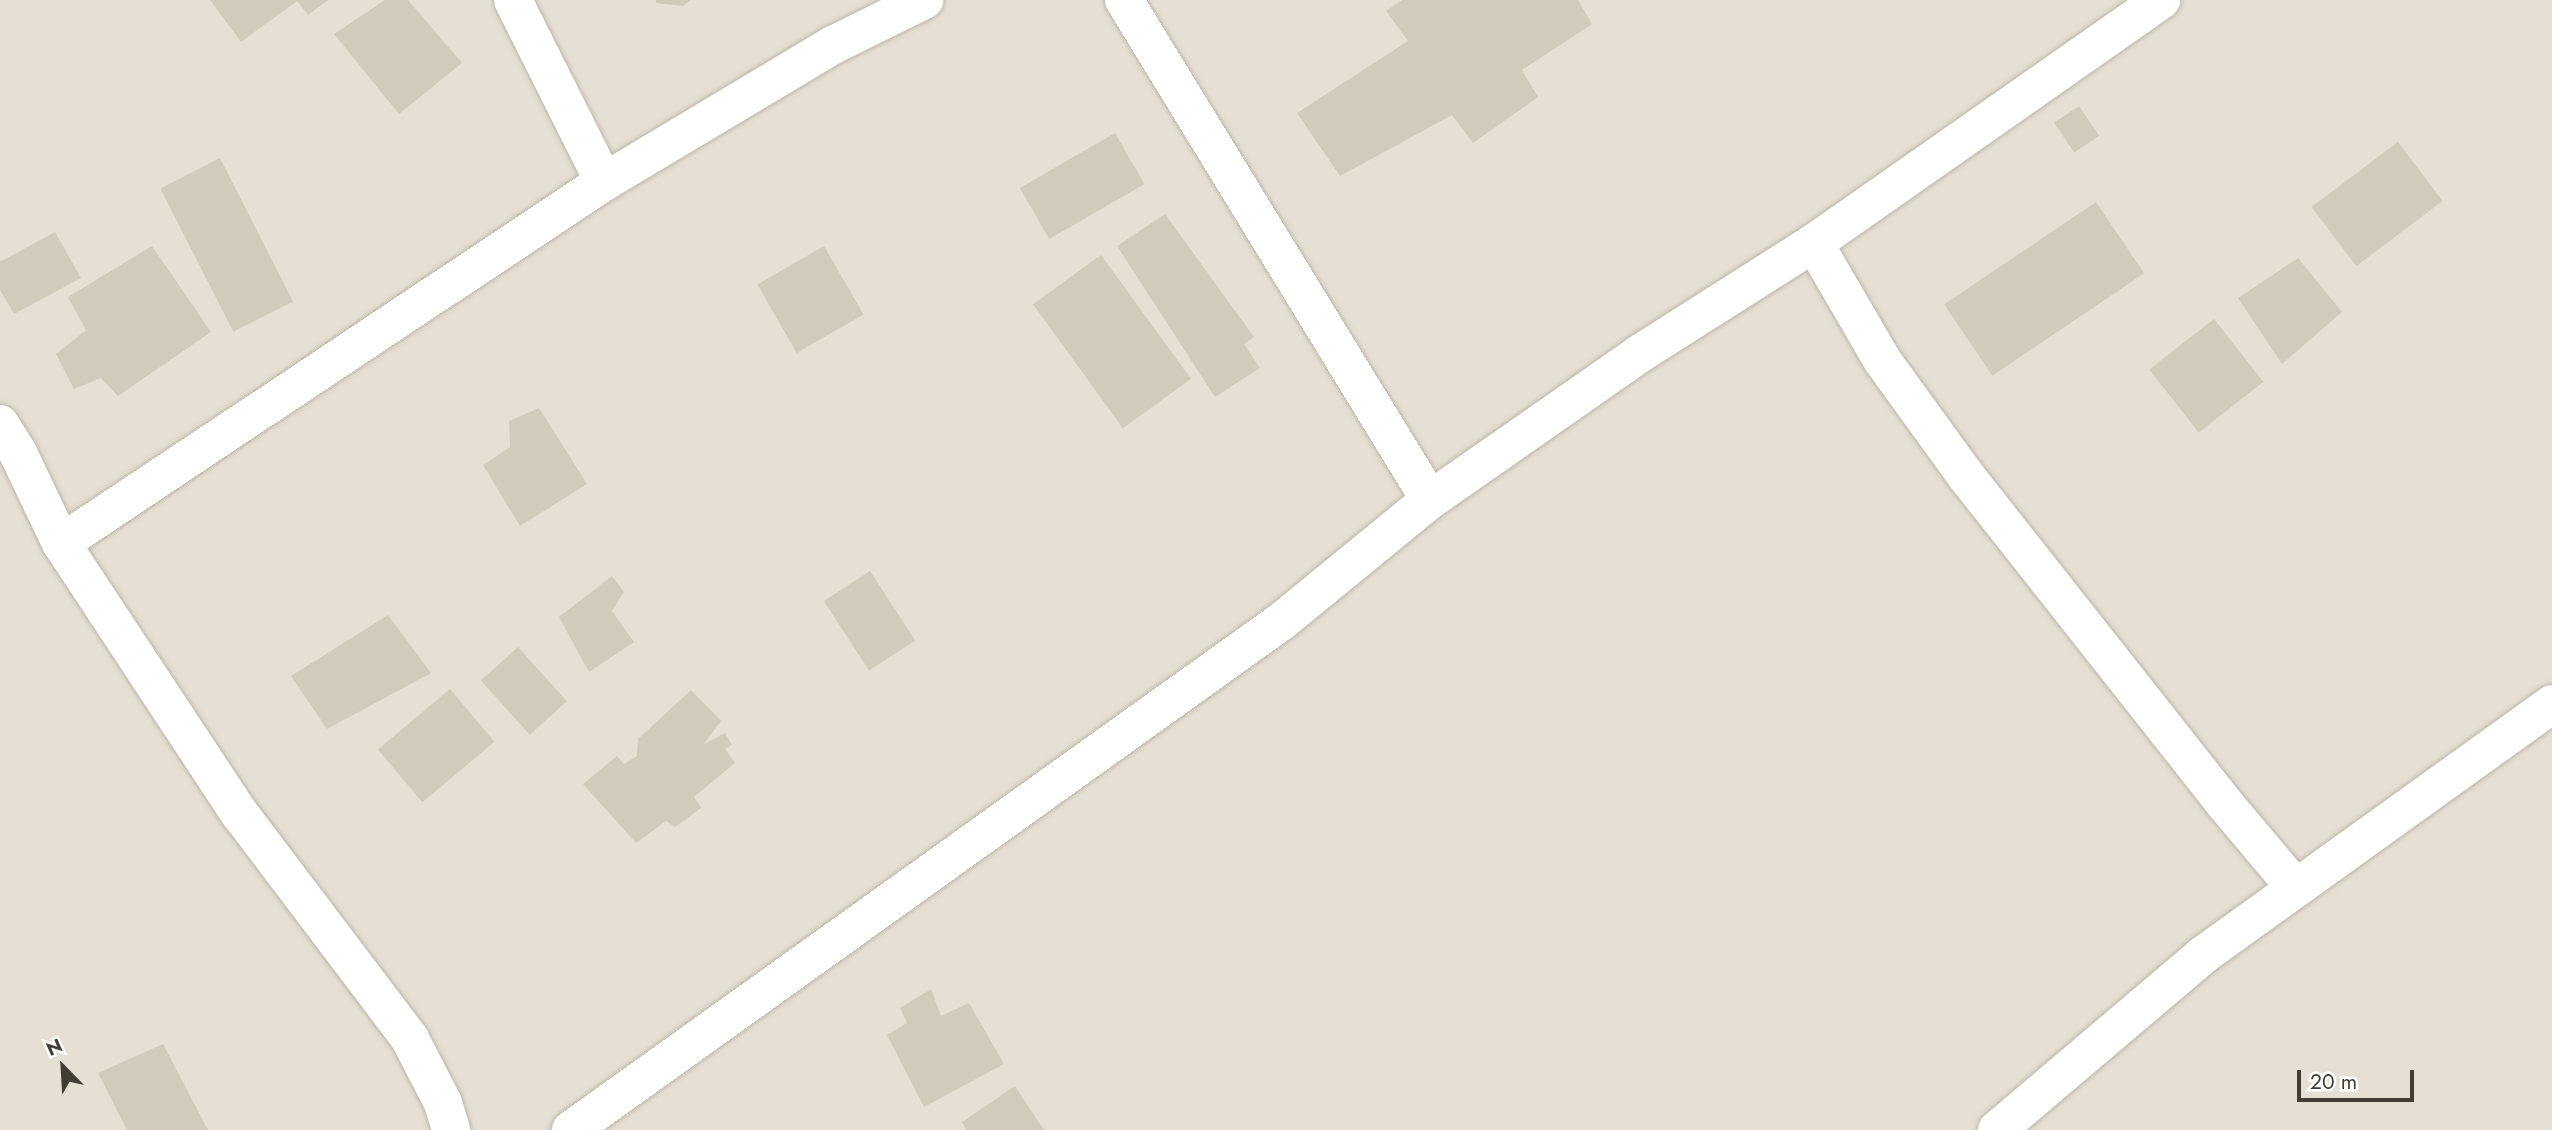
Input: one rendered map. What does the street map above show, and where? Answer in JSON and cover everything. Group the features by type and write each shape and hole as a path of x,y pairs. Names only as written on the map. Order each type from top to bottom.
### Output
{"street":[{"path":"513,0 604,182"},
{"path":"61,543 604,182 833,45 924,0"},
{"path":"1124,0 1430,500"},
{"path":"571,1130 1282,621 1430,500 1639,354 1814,243 2161,0"},
{"path":"1814,243 1882,360 1966,476 2225,804 2295,887"},
{"path":"0,424 18,453 61,543 240,814 410,1038 443,1102 451,1130"},
{"path":"1997,1130 2203,955 2552,704"}],"shaded area":[{"path":"0,0 2552,0 2552,1130 0,1130"}],"building":[{"path":"210,0 328,0 308,15 297,1 241,42"},
{"path":"385,0 408,0 462,63 399,114 334,34"},
{"path":"656,0 691,0 683,6 656,3"},
{"path":"1402,0 1578,0 1592,24 1522,70 1538,97 1473,143 1452,115 1340,176 1297,113 1408,41 1386,11"},
{"path":"2079,106 2099,136 2074,153 2054,123"},
{"path":"1115,133 1144,184 1049,239 1020,188"},
{"path":"2398,142 2443,201 2356,266 2312,207"},
{"path":"220,158 293,301 233,332 160,188"},
{"path":"2096,202 2144,273 1992,376 1944,304"},
{"path":"1165,214 1254,337 1244,344 1260,368 1215,397 1117,246"},
{"path":"55,232 81,278 14,314 0,290 0,262"},
{"path":"152,246 211,332 118,396 101,378 74,389 56,354 86,330 68,297"},
{"path":"824,246 864,314 797,353 757,284"},
{"path":"1101,255 1191,379 1123,428 1033,304"},
{"path":"2298,258 2342,312 2282,364 2238,298"},
{"path":"2214,319 2263,382 2199,433 2149,369"},
{"path":"539,408 587,484 520,526 483,465 510,447 509,421"},
{"path":"870,571 915,641 869,671 824,601"},
{"path":"612,576 624,592 612,611 634,642 589,672 559,617"},
{"path":"388,615 431,673 327,729 291,676"},
{"path":"518,647 567,701 530,735 481,680"},
{"path":"450,689 494,742 422,802 378,749"},
{"path":"691,690 721,721 703,745 725,733 732,745 725,749 735,763 694,797 701,808 675,827 666,821 636,843 583,784 617,756 624,764 637,756 638,739"},
{"path":"931,989 941,1016 969,1003 1004,1064 924,1107 887,1035 907,1023 900,1008"},
{"path":"163,1044 208,1130 127,1130 98,1073"},
{"path":"1015,1086 1044,1130 966,1130 962,1122"}]}
